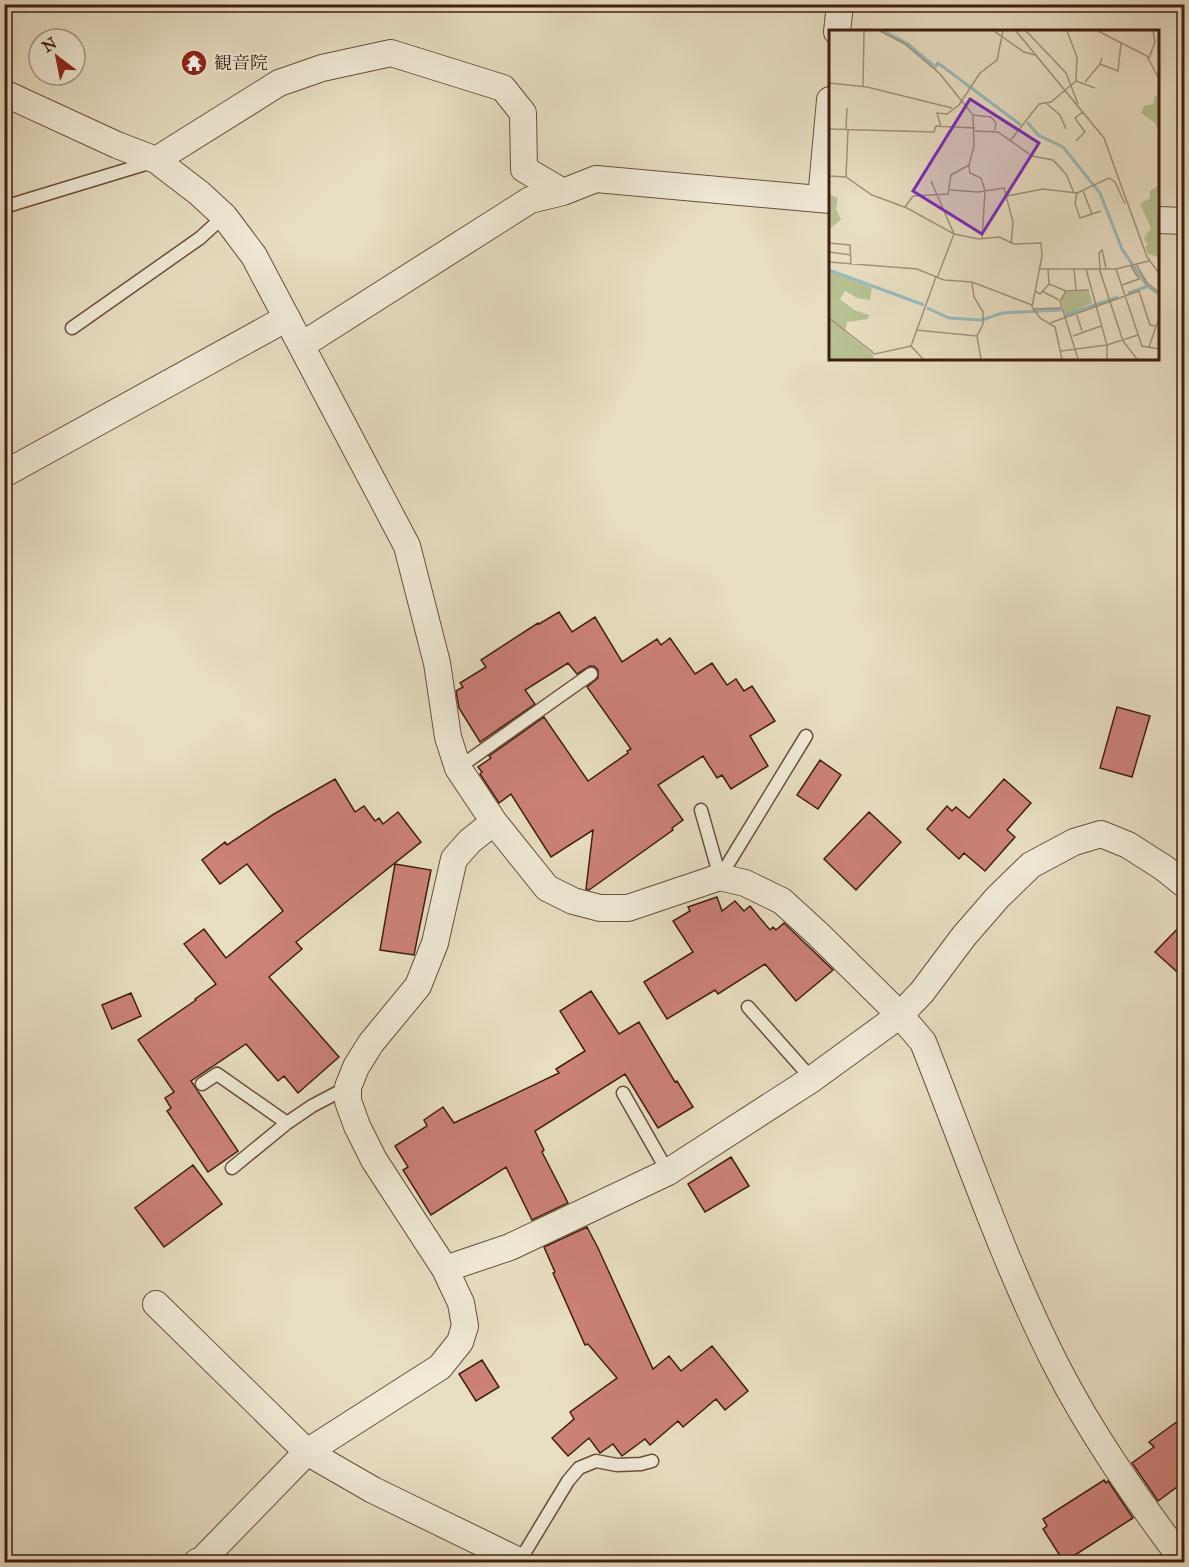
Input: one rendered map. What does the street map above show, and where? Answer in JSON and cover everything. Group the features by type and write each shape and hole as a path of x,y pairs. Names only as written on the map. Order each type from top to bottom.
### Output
{"street":[{"path":"837,30 840,4"},
{"path":"156,160 279,83 322,68 391,53 503,88 523,113 524,169 563,192"},
{"path":"4,93 117,145 156,160 199,193 224,216 255,256 407,546 438,663 448,737 458,768 494,822 547,888 573,901 600,908 628,908 720,877 745,883 782,901 900,1015 924,1042 1006,1255 1039,1331 1105,1452 1184,1563"},
{"path":"302,345 530,200 563,192 596,179 826,199 829,140"},
{"path":"1159,220 1185,222"},
{"path":"4,474 287,318"},
{"path":"197,1563 307,1452 440,1367 460,1342 465,1326 461,1302 445,1269 374,1160 354,1118 348,1101 348,1087 370,1043 418,986 435,943 454,859 470,841 494,822"},
{"path":"445,1269 510,1247 668,1172 812,1079 900,1015 922,992 964,936 998,897 1031,865 1074,842 1101,834 1128,845 1185,884"},
{"path":"156,1304 307,1452 374,1490 520,1562"}],"lane":[{"path":"4,207 156,160"},
{"path":"72,328 200,238 224,216"},
{"path":"458,768 591,674"},
{"path":"720,877 806,736"},
{"path":"701,810 720,877"},
{"path":"748,1007 812,1079"},
{"path":"202,1084 217,1074 287,1123"},
{"path":"232,1168 287,1123 312,1106 348,1087"},
{"path":"623,1093 668,1172"},
{"path":"520,1562 568,1481 579,1468 596,1461 617,1465 652,1461"}],"building":[{"path":"559,612 572,632 595,617 622,662 657,639 661,645 670,638 695,674 712,663 727,685 736,679 744,691 752,686 775,721 750,736 768,766 731,789 722,775 717,778 703,756 658,785 683,820 672,828 673,830 589,890 586,889 593,830 551,857 511,794 499,803 478,767 491,758 489,756 544,717 588,781 628,753 627,751 631,749 587,687 598,678 598,670 590,666 577,674 568,663 525,690 535,704 480,742 459,708 456,691 463,687 460,683 486,667 481,660"},
{"path":"1117,707 1150,716 1132,777 1100,768"},
{"path":"820,760 841,775 818,809 797,795"},
{"path":"335,779 355,812 364,806 375,821 379,818 383,824 398,812 421,842 296,942 302,949 269,977 339,1057 298,1093 284,1076 278,1081 246,1044 191,1081 238,1151 208,1172 167,1111 171,1108 165,1098 174,1092 138,1040 216,984 184,944 204,929 226,958 283,911 247,864 220,884 202,860 225,842 227,845 274,814"},
{"path":"1004,779 1031,803 1007,830 1015,837 985,871 964,853 959,859 927,829 947,806 952,811 956,807 969,818"},
{"path":"869,812 901,842 856,890 824,859"},
{"path":"395,864 431,870 414,955 380,950"},
{"path":"717,897 722,911 735,901 744,911 750,906 770,930 773,927 776,930 784,923 833,970 796,1001 765,964 718,994 715,990 667,1019 644,982 693,952 673,921 690,911 688,907"},
{"path":"1185,921 1185,979 1155,952"},
{"path":"591,991 619,1034 639,1022 693,1107 658,1128 625,1074 535,1131 544,1150 542,1152 568,1203 532,1220 506,1167 431,1215 403,1170 408,1167 395,1146 427,1126 424,1120 443,1107 454,1123 559,1073 556,1069 585,1051 560,1011"},
{"path":"131,993 141,1016 112,1029 102,1005"},
{"path":"731,1157 749,1186 705,1212 688,1184"},
{"path":"193,1165 222,1204 164,1247 135,1208"},
{"path":"587,1227 653,1369 669,1356 681,1371 712,1346 748,1391 725,1410 716,1399 683,1427 678,1421 650,1445 645,1439 622,1456 613,1444 600,1453 589,1438 568,1456 552,1438 574,1419 570,1412 617,1378 588,1344 585,1345 544,1247"},
{"path":"482,1360 499,1387 476,1401 459,1374"},
{"path":"1185,1416 1185,1481 1158,1501 1132,1463 1154,1447 1149,1442"},
{"path":"1104,1480 1106,1483 1108,1481 1133,1518 1064,1562 1043,1529 1047,1526 1043,1519"}],"place":[{"name":"観音院","path":"194,63"}]}
